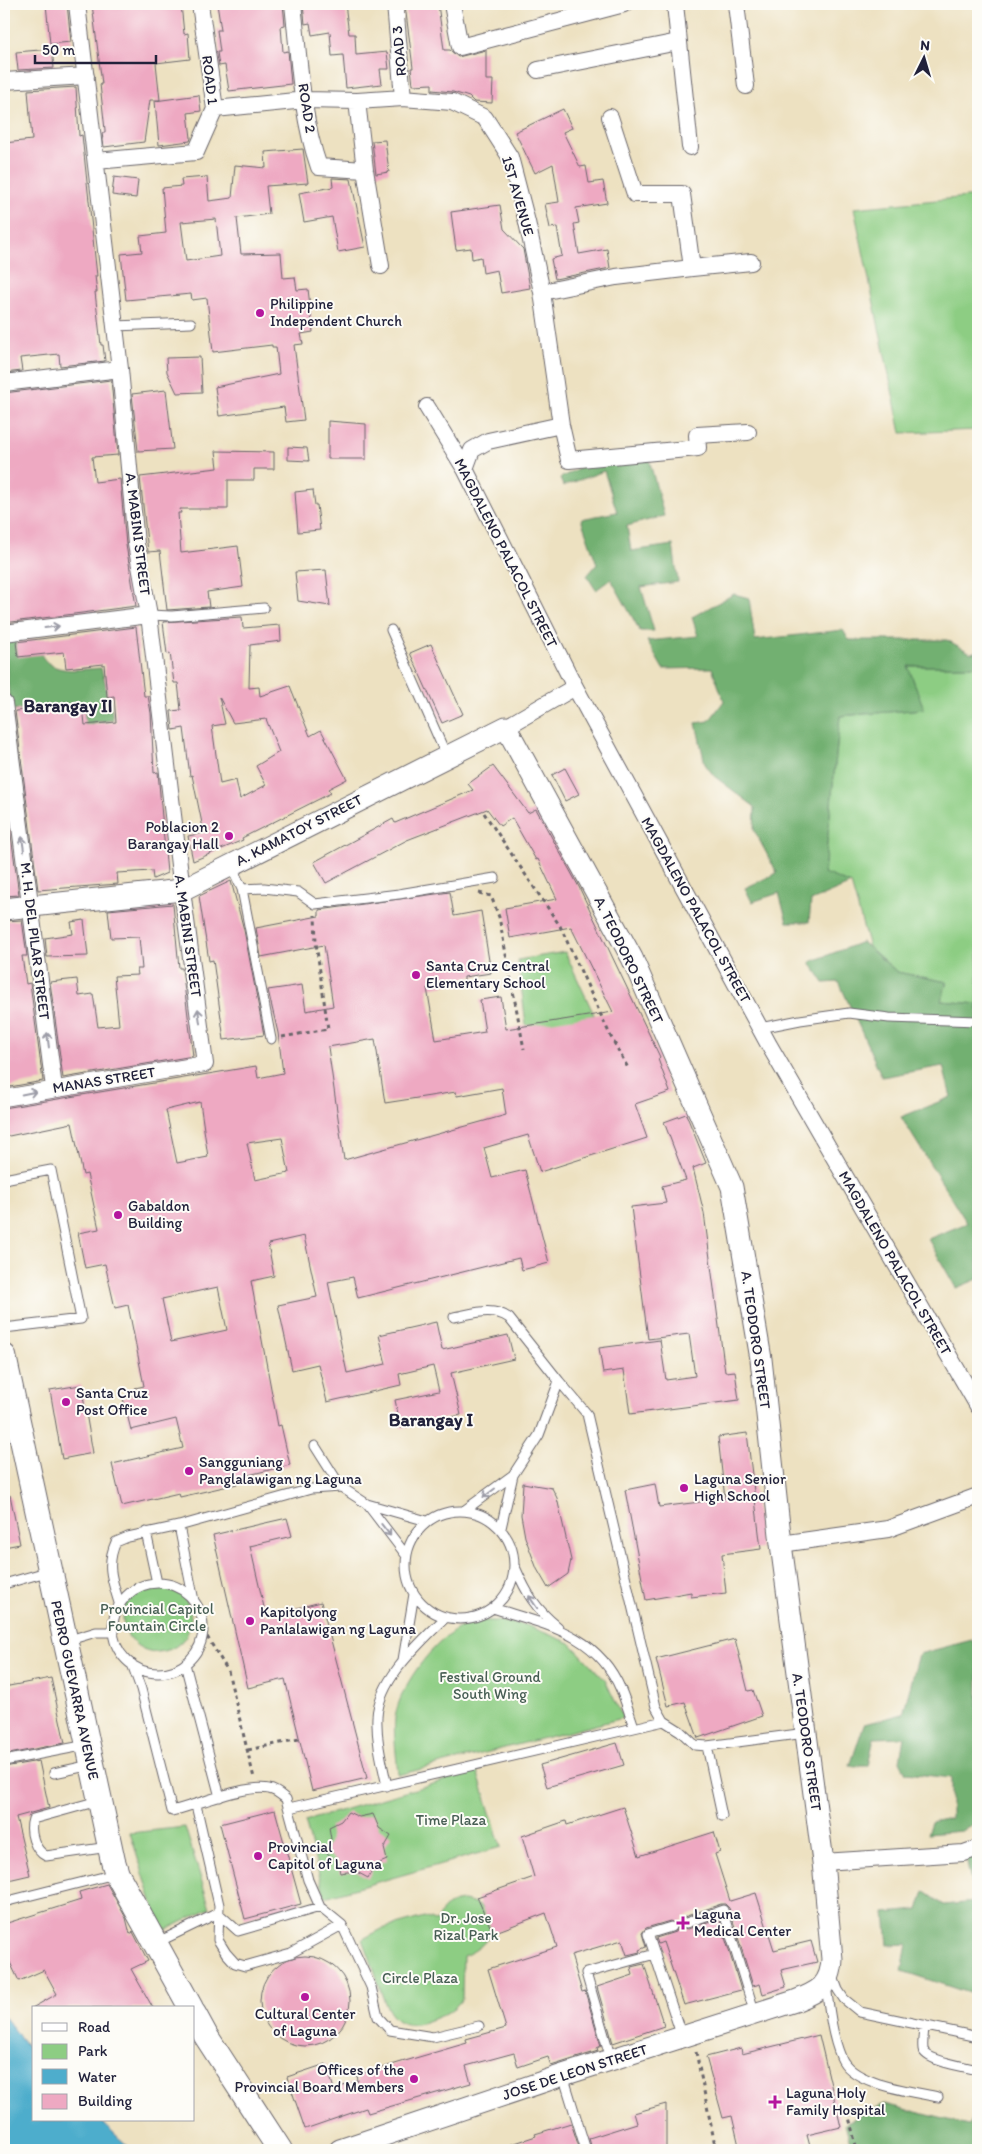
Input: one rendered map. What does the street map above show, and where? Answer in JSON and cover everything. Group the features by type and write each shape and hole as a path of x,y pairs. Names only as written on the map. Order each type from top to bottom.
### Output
{"main road":[{"name":"PEDRO GUEVARRA AVENUE","path":"5,1371 66,1641 98,1801 117,1874 189,2006"},
{"path":"195,2016 206,2036 280,2150"}],"street":[{"name":"A. MABINI STREET","path":"78,4 120,369 136,544 149,615 205,1064"},
{"name":"ROAD 1","path":"96,161 196,152 215,109 200,4"},
{"name":"ROAD 2","path":"293,4 304,100 314,152 319,167 364,170"},
{"name":"ROAD 3","path":"395,4 403,98"},
{"path":"452,4 460,47 624,4"},
{"path":"675,4 690,147"},
{"path":"736,4 746,86"},
{"path":"538,70 678,42"},
{"path":"4,80 86,76"},
{"name":"1ST AVENUE","path":"215,109 304,100 357,101 403,98 452,102 484,118 510,157 527,222 542,292 561,424 569,460 698,448 697,435 748,432"},
{"path":"357,101 364,170 381,266"},
{"path":"610,117 635,194 682,194 692,268"},
{"path":"542,292 616,277 751,262"},
{"path":"4,383 120,369"},
{"name":"MAGDALENO PALACOL STREET","path":"427,407 465,469 575,687 760,1028 978,1406"},
{"path":"465,469 472,450 488,441 561,424"},
{"path":"4,633 149,615"},
{"name":"A. KAMATOY STREET","path":"4,909 182,890 446,755 506,727 575,687"},
{"name":"M. H. DEL PILAR STREET","path":"4,704 54,1088"},
{"name":"A. TEODORO STREET","path":"506,727 632,958 732,1187 761,1359 781,1544 824,1862 832,1959 822,1983"},
{"name":"MANAS STREET","path":"4,1098 54,1088 205,1064"},
{"path":"781,1544 888,1529 978,1496"},
{"path":"824,1862 964,1853 978,1848"},
{"name":"JOSE DE LEON STREET","path":"340,2150 611,2059 755,2015 822,1983"}],"lane":[{"path":"115,326 191,323"},
{"path":"149,615 172,616 264,608"},
{"path":"392,630 446,755"},
{"path":"229,867 235,874 242,889 272,1039"},
{"path":"242,889 264,888 298,892 315,904 399,894 495,878"},
{"path":"760,1028 849,1013 889,1018 978,1021"},
{"path":"4,1179 51,1170 81,1319 4,1328"},
{"path":"454,1317 491,1310 500,1312 509,1318 587,1414 656,1707 664,1721 695,1745 707,1746 806,1733"},
{"path":"501,1528 513,1475 539,1435 559,1381"},
{"path":"315,1446 341,1487 367,1504 427,1521"},
{"path":"465,1510 513,1475"},
{"path":"120,1606 111,1573 110,1556 116,1542 146,1532 179,1526 311,1489 341,1487"},
{"path":"367,1504 406,1555"},
{"path":"515,1566 511,1585 500,1602 484,1613 465,1619 446,1617 428,1608 414,1594 406,1575 406,1555 413,1536 427,1521 445,1512 465,1510 484,1516 501,1528 511,1546 515,1566 525,1591 537,1609 562,1630"},
{"path":"179,1526 194,1602"},
{"path":"146,1532 157,1583"},
{"path":"4,1584 50,1571"},
{"path":"157,1583 174,1586 194,1602 199,1610 203,1630 198,1649 185,1664 168,1672 158,1673 149,1672 132,1664 119,1650 114,1632 114,1623 125,1598 140,1588 157,1583"},
{"path":"403,1660 414,1594"},
{"path":"493,1608 562,1630 585,1642 604,1662 621,1689 634,1727"},
{"path":"387,1786 378,1742 377,1715 392,1675 403,1660 446,1617"},
{"path":"66,1641 96,1632 114,1632"},
{"path":"132,1664 172,1811 256,1788 271,1789 280,1794 286,1799 289,1808 308,1880 320,1907 342,1924 371,1987 378,2017 390,2030 433,2037 478,2026"},
{"path":"185,1664 220,1798"},
{"path":"289,1808 664,1721"},
{"path":"707,1746 722,1816"},
{"path":"4,1761 89,1755"},
{"path":"54,1773 89,1755"},
{"path":"98,1801 33,1819 31,1825 36,1845 39,1852 46,1856 110,1848"},
{"path":"196,1805 219,1905 218,1940 235,1963 245,1966 291,1953 342,1924"},
{"path":"4,1902 117,1874"},
{"path":"218,1913 238,1930 320,1907"},
{"path":"686,1922 723,1910 755,2015"},
{"path":"156,1943 218,1913"},
{"path":"671,1927 648,1934 687,2035"},
{"path":"611,2059 586,1973 655,1954"},
{"path":"822,1983 838,1990 844,1999 860,2012 978,2037"},
{"path":"822,1983 841,2058 852,2072 866,2080 938,2097"},
{"path":"924,2025 923,2049 925,2054 934,2059 978,2070"},
{"path":"563,2075 586,2150"}],"path":[{"path":"484,813 560,926 611,1037 628,1068"},
{"path":"444,886 491,896 499,917 524,1049"},
{"path":"272,1039 328,1029 316,943 315,904"},
{"path":"203,1630 228,1671 256,1788"},
{"path":"248,1750 300,1739"},
{"path":"687,2035 716,2150"},
{"path":"851,2112 848,2117 857,2150"}],"green space":[{"path":"978,196 978,430 901,433 854,208"},
{"path":"649,459 664,516 627,526 631,551 673,545 678,582 641,587 654,631 640,631 611,579 596,590 587,576 597,564 581,519 617,512 604,471 563,486 560,478 585,465"},
{"path":"734,594 749,598 755,640 843,630 849,640 947,640 971,653 978,651 978,666 908,666 924,709 840,716 824,873 851,884 811,901 809,922 787,922 779,893 752,902 745,888 777,873 754,830 755,807 714,776 705,764 696,723 709,721 724,701 712,668 663,669 647,641 698,636 692,617"},
{"path":"19,637 23,653 40,652 45,660 58,668 75,670 101,668 110,699 113,720 92,723 93,733 86,732 84,703 10,710 4,639"},
{"path":"908,666 978,666 978,1004 941,1001 947,982 897,972 869,947 851,884 824,874 840,716 924,709"},
{"path":"862,942 897,972 947,982 941,1001 978,1004 978,1279 956,1288 928,1239 967,1223 901,1117 951,1097 943,1066 882,1077 839,982 824,983 810,962"},
{"path":"565,952 603,1034 528,1041 518,960"},
{"name":"Provincial Capitol Fountain Circle","path":"157,1584 170,1587 181,1594 188,1605 191,1618 188,1631 181,1642 170,1649 157,1652 144,1649 133,1642 126,1631 123,1618 126,1605 133,1594 144,1587"},
{"name":"Festival Ground South Wing","path":"477,1621 498,1621 526,1625 570,1643 605,1680 623,1718 398,1775 395,1718 404,1690 412,1676 434,1648 459,1628"},
{"path":"972,1640 978,1651 978,1822 962,1831 927,1834 931,1822 951,1818 951,1778 906,1773 900,1761 904,1737 874,1738 868,1766 850,1766 864,1724 903,1714 919,1654"},
{"name":"Time Plaza","path":"477,1771 501,1847 325,1897 305,1821"},
{"path":"185,1827 210,1908 162,1932 130,1833"},
{"path":"978,1853 978,1996 902,1971 907,1944 888,1945 885,1913 918,1910 924,1891 944,1905 975,1902 966,1858"},
{"name":"Circle Plaza","path":"463,1901 475,1904 484,1910 489,1917 491,1926 484,1943 463,1956 462,1999 448,2012 430,2020 417,2024 406,2024 398,2021 387,2007 363,1939 382,1929 424,1917 437,1922 443,1909"},
{"path":"884,2104 968,2125 978,2109 978,2150 883,2150 883,2148 852,2150 845,2123"}],"water":[{"path":"4,2016 32,2052 32,2122 102,2122 132,2150 4,2150"}],"building":[{"path":"46,4 67,4 71,42 50,44"},
{"path":"92,4 181,4 184,34 188,33 190,59 156,63 160,100 150,100 144,142 104,147 102,133 105,133 105,130 100,84 102,84"},
{"path":"217,4 283,4 285,25 281,26 283,52 288,51 291,84 229,91 225,65 219,66 217,52 220,52 217,30 221,30"},
{"path":"303,4 345,4 349,34 355,34 356,55 387,52 389,69 380,69 382,84 346,88 343,55 332,56 330,32 312,35 310,23 305,24"},
{"path":"438,4 444,50 450,50 458,57 486,50 486,80 493,80 492,103 474,102 469,97 453,92 432,90 432,84 413,85 411,68 413,68 405,5"},
{"path":"52,49 54,68 18,70 16,52"},
{"path":"76,87 79,136 82,135 97,276 95,276 97,292 95,292 101,345 103,345 105,361 60,366 59,354 20,358 22,371 4,373 4,143 32,140 28,90"},
{"path":"199,95 201,111 188,113 190,141 159,145 155,101"},
{"path":"563,109 572,128 563,132 580,167 586,166 589,183 603,181 607,203 576,208 579,223 574,224 579,254 607,249 610,268 555,279 551,259 562,256 557,227 550,228 545,204 559,202 553,164 535,173 515,132"},
{"path":"385,140 389,172 376,174 372,141"},
{"path":"303,149 308,183 266,186 269,214 237,218 241,254 281,253 283,278 295,277 297,290 308,289 313,332 301,334 303,344 294,345 304,420 286,422 284,407 219,416 215,387 279,374 276,347 272,347 272,345 213,352 207,298 192,300 191,294 126,300 121,254 142,252 140,236 166,233 162,188 182,186 181,179 207,177 209,201 232,198 235,165 266,168 265,152","holes":["216,219 220,256 186,261 181,222"]},
{"path":"114,177 138,180 136,198 112,195"},
{"path":"332,178 351,179 365,247 338,252 332,217 304,222 299,193 333,187"},
{"path":"500,205 504,229 523,249 530,288 501,293 497,270 483,273 481,257 472,259 471,248 456,250 451,212"},
{"path":"200,357 202,392 177,393 167,372 166,358"},
{"path":"111,380 118,455 92,457 95,482 120,479 126,545 136,606 4,623 4,393"},
{"path":"166,390 173,449 138,451 132,394"},
{"path":"328,421 366,424 366,459 328,459"},
{"path":"288,447 307,448 309,461 288,460"},
{"path":"216,451 274,452 274,469 254,469 254,480 228,480 228,509 180,509 181,513 178,513 181,553 238,546 243,587 207,592 209,607 167,610 160,551 148,552 140,477 218,468"},
{"path":"313,490 320,530 298,532 295,492"},
{"path":"326,570 330,606 298,601 295,572"},
{"path":"242,617 243,628 280,625 281,641 250,645 249,688 259,687 260,696 290,686 310,736 321,730 347,779 328,789 331,793 242,838 243,840 193,861 188,836 204,833 192,775 190,776 184,728 173,730 171,711 181,710 178,683 174,683 170,653 167,654 163,622","holes":["219,697 233,723 266,719 279,752 256,766 266,785 240,799 236,780 220,784 212,726 225,724"]},
{"path":"136,627 144,696 148,696 151,713 154,773 158,772 167,873 153,879 152,871 117,873 118,884 38,890 15,711 83,706 85,725 116,722 114,696 107,697 104,664 66,668 64,652 18,657 16,642"},
{"path":"431,644 463,714 442,723 410,653"},
{"path":"493,766 528,813 536,809 579,887 660,1057 658,1059 670,1092 635,1104 647,1138 540,1172 528,1135 484,1148 492,1178 525,1170 549,1263 522,1270 519,1258 358,1298 353,1277 328,1282 347,1373 386,1364 379,1335 436,1322 442,1350 508,1335 514,1359 451,1373 461,1415 401,1428 395,1400 439,1391 433,1366 399,1374 401,1385 327,1402 318,1364 292,1370 278,1305 317,1297 304,1236 268,1244 274,1276 251,1281 278,1426 281,1425 290,1465 236,1478 237,1484 180,1497 179,1493 122,1506 112,1464 183,1448 176,1419 131,1430 123,1398 137,1394 135,1388 144,1386 128,1305 115,1308 105,1264 85,1268 78,1233 99,1229 87,1174 83,1175 72,1123 4,1137 4,1108 256,1066 258,1078 283,1073 278,1033 268,990 302,985 306,1011 333,1006 324,945 261,957 256,928 319,916 319,910 450,892 454,916 481,911 491,973 464,977 464,982 427,988 436,1040 485,1032 480,1000 501,997 506,1029 613,1012 571,927 510,938 505,908 557,899 538,859 536,860 512,818 500,826 487,809 407,840 326,883 314,862 393,819 395,823 473,790 468,784","holes":["375,1039 385,1103 456,1092 457,1096 502,1088 506,1115 344,1160 328,1047","200,1102 208,1157 177,1163 166,1110","282,1138 289,1173 255,1180 247,1143","218,1287 227,1330 171,1342 162,1299"]},
{"path":"565,768 579,794 565,801 552,775"},
{"path":"8,813 19,895 4,896 4,814"},
{"path":"231,881 244,930 264,1035 224,1040 213,960 209,961 199,896"},
{"path":"173,904 179,968 182,968 193,1056 63,1078 50,982 77,979 79,996 93,994 98,1027 119,1025 114,976 138,975 137,969 142,969 139,937 111,938 108,910"},
{"path":"22,920 27,956 22,956 26,984 30,983 43,1081 4,1088 4,921"},
{"path":"84,920 88,956 47,957 45,938 73,934 71,922"},
{"path":"686,1114 706,1163 693,1168 704,1213 725,1372 735,1371 739,1400 630,1414 624,1370 603,1373 599,1348 660,1340 666,1380 695,1376 689,1334 648,1339 631,1207 666,1203 662,1186 686,1180 664,1122"},
{"path":"81,1385 93,1453 62,1459 50,1390"},
{"path":"747,1433 761,1549 722,1554 726,1593 691,1597 691,1592 646,1600 625,1490 655,1484 659,1507 725,1499 718,1437"},
{"path":"523,1483 552,1488 557,1498 571,1560 568,1574 548,1588 537,1569 525,1537 521,1515"},
{"path":"10,1495 20,1544 4,1547 4,1496"},
{"path":"287,1518 292,1536 250,1546 266,1616 321,1602 367,1778 312,1791 285,1679 248,1688 213,1535"},
{"path":"735,1639 748,1691 753,1690 762,1716 698,1738 685,1702 668,1706 656,1659"},
{"path":"51,1678 65,1743 4,1755 4,1687"},
{"path":"617,1743 624,1765 547,1787 540,1765"},
{"path":"39,1761 49,1808 16,1817 30,1875 4,1881 4,1767"},
{"path":"623,1807 639,1856 714,1832 720,1852 715,1854 730,1901 756,1893 774,1950 811,1941 817,1962 781,1970 786,1987 763,1994 760,1984 753,1986 729,1908 725,1904 721,1904 684,1917 680,1925 682,1928 688,1929 719,1918 741,1990 684,2005 663,1942 658,1944 656,1938 675,1932 677,1925 670,1921 646,1928 642,1933 646,1947 639,1950 640,1952 627,1955 622,1940 571,1955 582,1992 585,1991 601,2046 597,2048 598,2051 551,2066 548,2057 518,2067 514,2053 466,2066 471,2083 368,2113 366,2108 305,2129 287,2077 326,2064 334,2089 358,2081 357,2075 467,2043 466,2039 506,2028 488,1969 557,1947 546,1913 493,1933 477,1897 534,1877 522,1836 566,1821 567,1825"},
{"name":"Provincial Capitol of Laguna","path":"275,1810 301,1904 245,1919 220,1824"},
{"path":"348,1812 359,1817 373,1814 379,1828 391,1836 384,1848 387,1860 375,1865 368,1878 355,1871 340,1873 338,1863 325,1851 331,1839 329,1827 341,1821"},
{"path":"107,1884 126,1918 130,1934 133,1932 148,1961 131,1969 152,2006 36,2006 57,1994 44,1970 19,1981 4,1950 4,1924 81,1900 79,1892"},
{"name":"Cultural Center of Laguna","path":"305,1956 322,1960 337,1969 346,1984 350,2001 346,2018 337,2033 322,2042 305,2046 288,2042 273,2033 264,2018 260,2001 264,1984 273,1969 288,1960"},
{"path":"644,1964 664,2026 613,2043 597,1987 633,1975 631,1967"},
{"name":"Laguna Holy Family Hospital","path":"819,2035 841,2127 807,2135 811,2150 740,2150 732,2116 723,2118 706,2057 741,2048 742,2054"},
{"path":"666,2104 666,2150 592,2150 589,2138 637,2123 634,2113"},
{"path":"571,2123 580,2150 500,2150 500,2148 536,2136 535,2134"}],"place":[{"name":"Philippine Independent Church","path":"260,313"},
{"name":"Poblacion 2 Barangay Hall","path":"229,836"},
{"name":"Santa Cruz Central Elementary School","path":"416,975"},
{"name":"Gabaldon Building","path":"118,1215"},
{"name":"Santa Cruz Post Office","path":"66,1402"},
{"name":"Sangguniang Panglalawigan ng Laguna","path":"189,1471"},
{"name":"Laguna Senior High School","path":"684,1488"},
{"name":"Kapitolyong Panlalawigan ng Laguna","path":"250,1621"},
{"name":"Provincial Capitol of Laguna","path":"258,1856"},
{"name":"Laguna Medical Center","path":"683,1923"},
{"name":"Cultural Center of Laguna","path":"305,1997"},
{"name":"Offices of the Provincial Board Members","path":"414,2079"},
{"name":"Laguna Holy Family Hospital","path":"775,2102"}],"district":[{"name":"Barangay II","path":"68,706"},
{"name":"Barangay I","path":"431,1420"}],"park label":[{"name":"Dr. Jose Rizal Park","path":"466,1926"}]}
